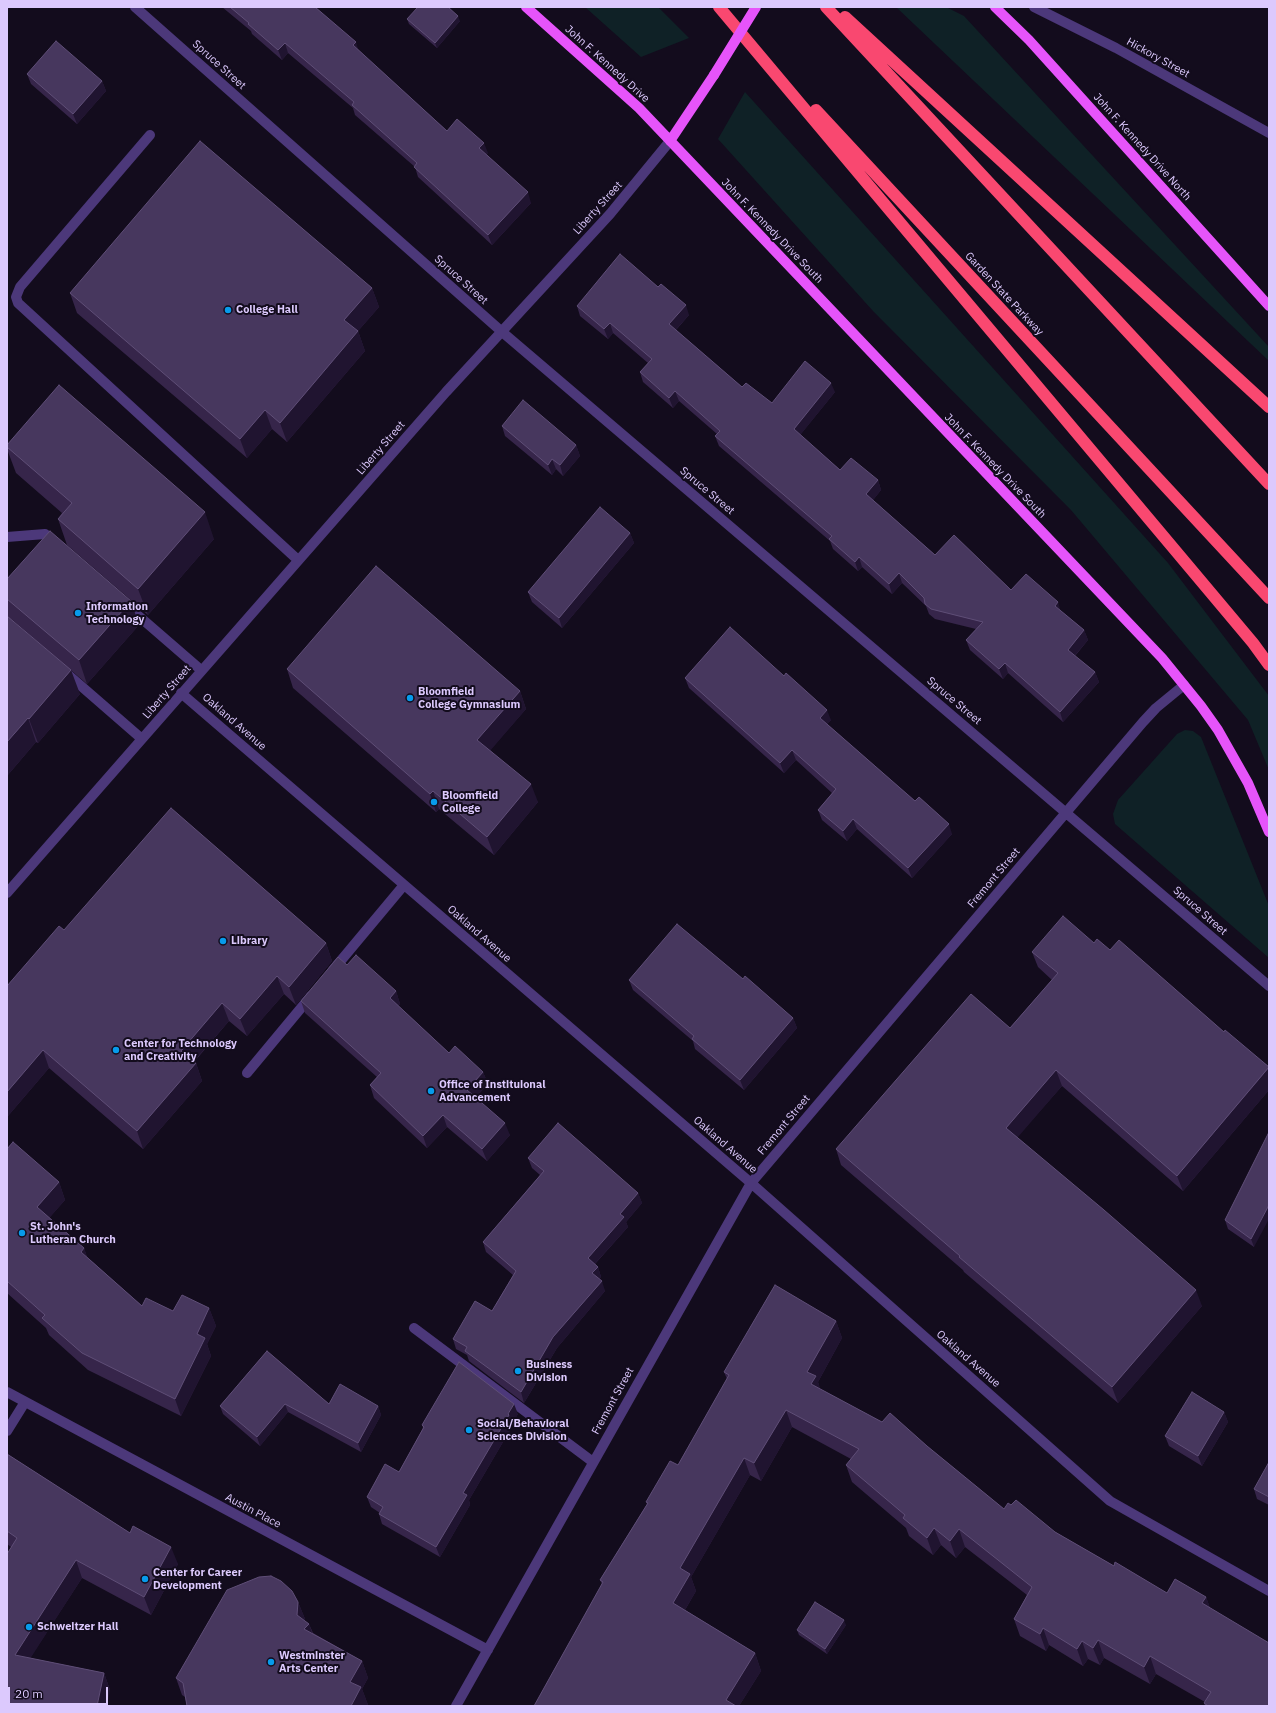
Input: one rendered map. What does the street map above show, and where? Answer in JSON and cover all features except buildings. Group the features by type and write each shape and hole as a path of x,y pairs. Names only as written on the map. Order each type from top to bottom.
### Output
{"highway":[{"name":"Garden State Parkway","path":"720,7 1269,598"},
{"path":"720,7 1253,643 1269,665"},
{"path":"826,7 1269,484"},
{"path":"834,7 1269,407"}],"main road":[{"name":"John F. Kennedy Drive","path":"526,7 618,88 670,141"},
{"name":"Liberty Street","path":"670,141 714,75 756,7"},
{"name":"John F. Kennedy Drive North","path":"995,7 1029,40 1269,306"},
{"name":"John F. Kennedy Drive South","path":"670,141 1162,658 1218,730 1248,783 1269,832"}],"street":[{"name":"Spruce Street","path":"135,7 501,331 1269,986"},
{"name":"Hickory Street","path":"1034,7 1116,48 1269,133"},
{"path":"150,135 20,286 16,297 18,303 298,560"},
{"name":"Liberty Street","path":"7,893 201,670 501,331 610,214 670,141"},
{"path":"7,537 45,534 62,549"},
{"path":"120,600 201,670"},
{"path":"57,665 142,739"},
{"name":"Fremont Street","path":"456,1706 751,1183 1156,708 1184,685"},
{"name":"Oakland Avenue","path":"181,693 751,1183 1110,1501 1269,1591"},
{"path":"328,977 404,885"},
{"path":"247,1073 318,989"},
{"path":"414,1328 593,1462"},
{"name":"Austin Place","path":"7,1392 488,1650"},
{"path":"7,1431 25,1402"}],"shaded area":[{"path":"585,7 658,7 689,38 641,57"},
{"path":"896,7 946,7 964,16 1269,347 1269,361"},
{"path":"745,92 1168,563 1269,696 1269,770 1248,720 1071,510 873,311 718,139"},
{"path":"1185,730 1193,731 1201,737 1269,906 1269,958 1115,824 1113,814 1118,800 1177,734"}],"place":[{"name":"College Hall","path":"228,310"},
{"name":"Information Technology","path":"78,613"},
{"name":"Bloomfield College Gymnasium","path":"410,698"},
{"name":"Bloomfield College","path":"434,802"},
{"name":"Library","path":"223,941"},
{"name":"Center for Technology and Creativity","path":"116,1050"},
{"name":"Office of Instituional Advancement","path":"431,1091"},
{"name":"St. John's Lutheran Church","path":"22,1233"},
{"name":"Business Division","path":"518,1371"},
{"name":"Social/Behavioral Sciences Division","path":"469,1430"},
{"name":"Center for Career Development","path":"145,1579"},
{"name":"Schweitzer Hall","path":"29,1627"},
{"name":"Westminster Arts Center","path":"271,1662"}]}
